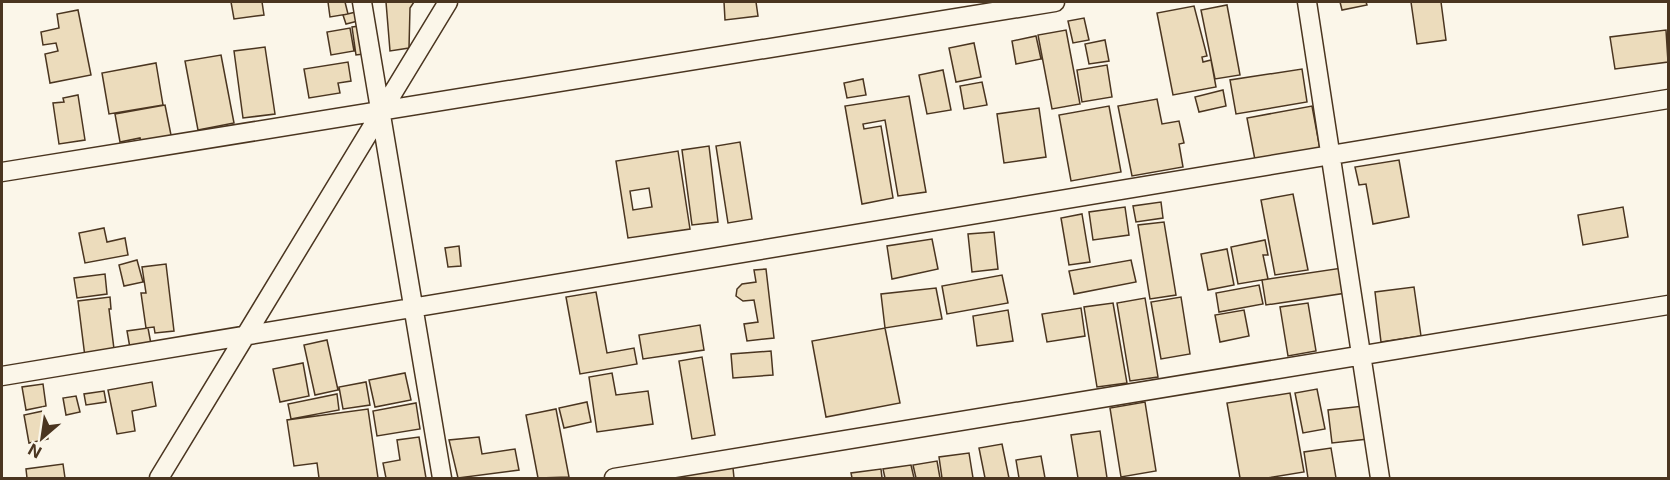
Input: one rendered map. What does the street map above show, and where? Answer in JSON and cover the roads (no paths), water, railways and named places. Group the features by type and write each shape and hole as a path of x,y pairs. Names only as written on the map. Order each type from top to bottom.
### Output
{"street":[{"path":"362,2 442,478"},
{"path":"159,478 448,2"},
{"path":"2,172 1055,2"},
{"path":"1307,2 1380,478"},
{"path":"2,376 412,306 1668,99"},
{"path":"614,478 1668,305"}]}
